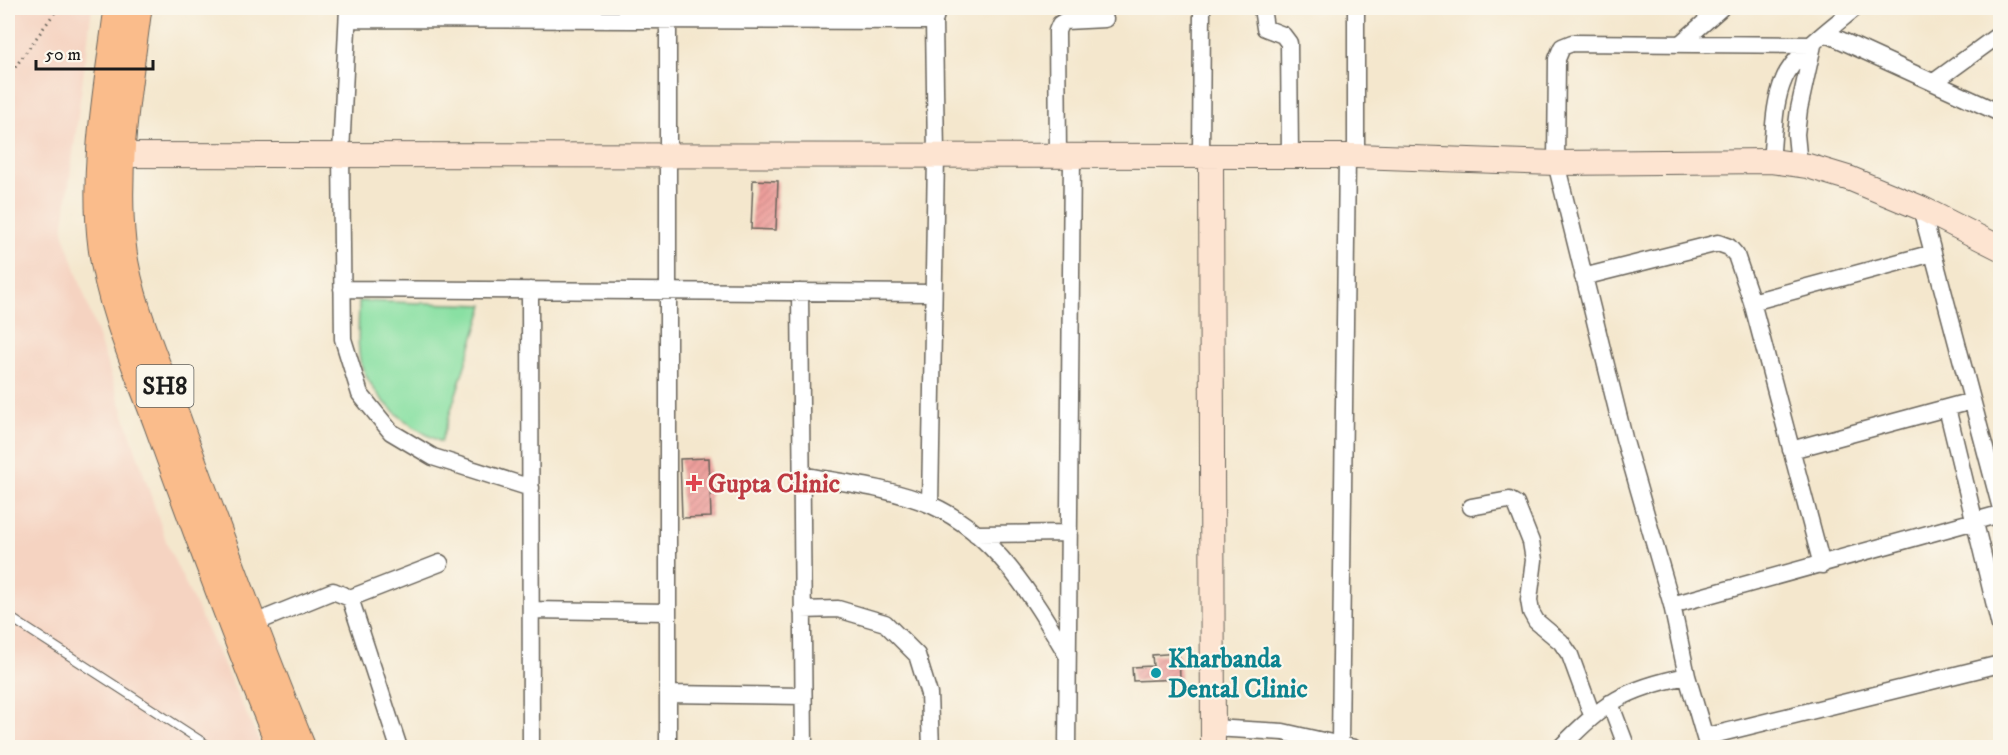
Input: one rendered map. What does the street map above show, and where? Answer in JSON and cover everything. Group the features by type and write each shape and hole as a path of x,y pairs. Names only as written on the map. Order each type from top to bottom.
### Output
{"main road":[{"name":"SH8","path":"111,155 118,8"},
{"name":"SH8","path":"138,8 111,155 101,237 108,278 130,349 242,618 302,747"},
{"name":"SH8","path":"242,618 281,747"}],"street":[{"path":"1202,8 1213,738 1283,732 1347,745 1351,156 1356,8"},
{"path":"1262,8 1265,28 1283,34 1289,43 1290,156"},
{"path":"1680,44 1721,8"},
{"path":"1771,161 1777,104 1784,79 1796,58 1855,8"},
{"path":"531,488 433,457 391,432 360,394 343,339 341,154 348,13 668,20 936,14 930,505"},
{"path":"1067,747 1069,533 1065,156 1057,31 1065,21 1105,19"},
{"path":"668,20 668,747"},
{"path":"1826,33 2001,112"},
{"path":"1934,82 2001,34"},
{"path":"1813,45 1572,43 1562,47 1557,59 1556,163 1624,438 1672,605 1687,676 1706,742 2001,664"},
{"path":"1799,165 1796,134 1798,108 1813,45"},
{"path":"1774,130 1796,134"},
{"path":"111,155 1351,156 1556,163 1771,161 1799,165 1851,179 1921,208 2001,248"},
{"path":"1921,208 2001,505"},
{"path":"1584,277 1718,243 1729,247 1736,255 1752,302 1822,565"},
{"path":"1752,302 1933,253"},
{"path":"342,289 933,293"},
{"path":"531,290 531,747"},
{"path":"800,292 804,747"},
{"path":"1791,450 1972,400"},
{"path":"1947,408 2001,626"},
{"path":"801,475 883,490 930,505 961,521 1006,562 1034,599 1068,656"},
{"path":"1471,507 1509,500 1516,504 1531,542 1534,560 1529,600 1531,612 1536,621 1561,642 1570,656 1592,715"},
{"path":"1672,605 2001,514"},
{"path":"976,534 1069,533"},
{"path":"242,618 333,591 350,598 440,563"},
{"path":"350,598 399,747"},
{"path":"802,610 838,609 885,623 917,655 929,694 931,747"},
{"path":"531,610 668,612"},
{"path":"1560,747 1592,715 1610,703 1643,685 1687,676"},
{"path":"668,694 803,696"},
{"path":"1610,703 1627,747"}],"lane":[{"path":"8,616 212,747"}],"path":[{"path":"8,77 58,8"}],"shaded area":[{"path":"8,8 92,8 63,231 168,547 262,747 8,747"}],"green space":[{"path":"359,301 484,305 441,442 416,429 394,412 368,380 359,353"}],"building":[{"path":"753,180 778,181 776,230 751,229"},
{"path":"709,458 711,517 682,518 680,459"},
{"name":"Kharbanda Dental Clinic","path":"1179,653 1180,679 1133,681 1132,667 1153,666 1152,655"}],"place":[{"name":"Gupta Clinic","path":"694,483"},
{"name":"Kharbanda Dental Clinic","path":"1156,673"}]}
